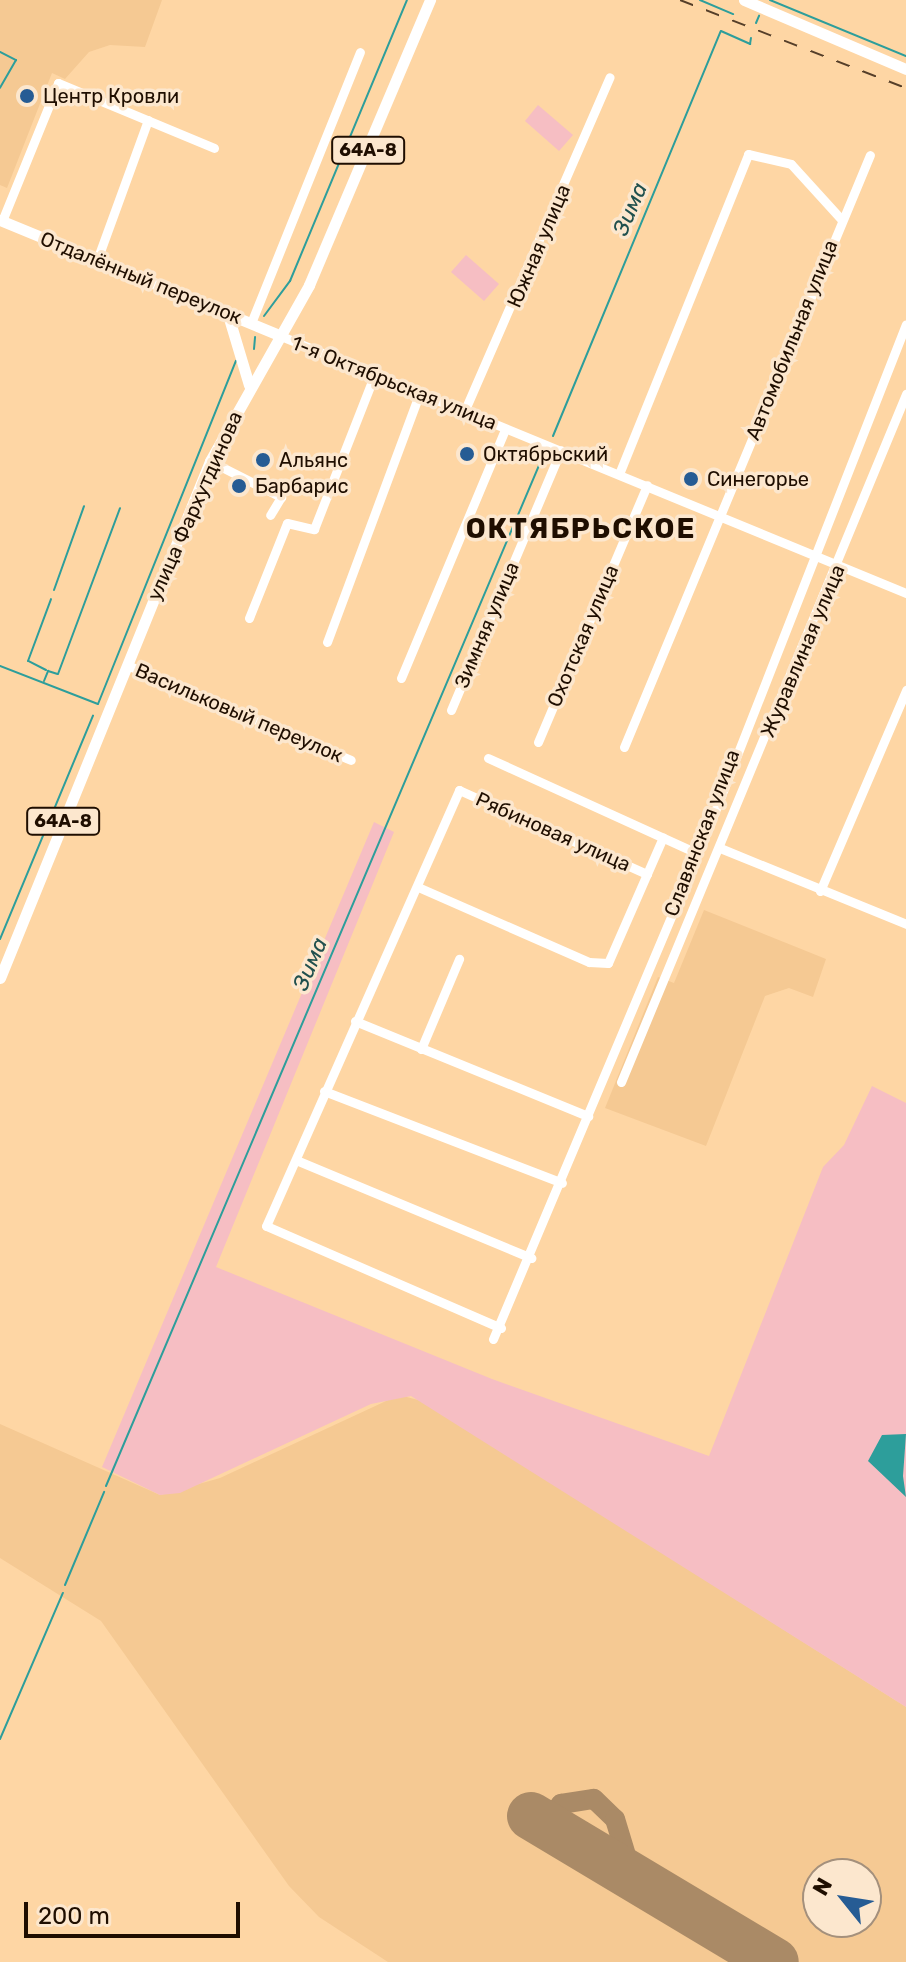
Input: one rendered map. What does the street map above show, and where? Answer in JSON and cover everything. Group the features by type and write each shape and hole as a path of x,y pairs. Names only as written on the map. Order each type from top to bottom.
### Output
{"main road":[{"name":"улица Фархутдинова","path":"0,978 210,461 249,387 281,336 335,230 428,0"},
{"path":"744,0 906,69"},
{"name":"Отдалённый переулок","path":"1,220 281,336"},
{"path":"228,314 246,358 249,387"}],"street":[{"path":"251,323 360,52"},
{"name":"Южная улица","path":"464,412 610,77"},
{"path":"1,220 58,83 214,148"},
{"path":"97,260 148,120"},
{"path":"619,474 748,154 791,164 841,219"},
{"name":"Автомобильная улица","path":"624,747 870,155"},
{"name":"Славянская улица","path":"493,1339 501,1328 562,1183 696,853 811,553 906,324"},
{"name":"1-я Октябрьская улица","path":"281,336 906,593"},
{"path":"249,618 287,523 314,529 374,376"},
{"name":"Журавлиная улица","path":"621,1082 839,565 906,394"},
{"path":"327,642 419,395"},
{"path":"401,678 505,429"},
{"name":"Зимняя улица","path":"451,710 561,450"},
{"path":"210,461 281,497 270,515"},
{"name":"Охотская улица","path":"538,742 647,485"},
{"name":"Васильковый переулок","path":"127,665 351,760"},
{"path":"820,891 906,690"},
{"path":"488,758 696,853"},
{"name":"Рябиновая улица","path":"418,887 459,790 647,874"},
{"path":"501,1328 266,1226 355,1021 418,887 589,962 608,963 663,837"},
{"path":"720,848 906,924"},
{"path":"421,1049 459,959"},
{"path":"355,1021 588,1116"},
{"path":"324,1091 562,1183"},
{"path":"296,1160 531,1258"}],"shaded area":[{"path":"0,0 162,0 145,47 110,45 89,52 65,79 52,73 7,188 0,185"},
{"path":"538,105 573,135 559,151 525,121"},
{"path":"466,255 499,284 484,301 451,272"},
{"path":"374,822 394,832 216,1267 492,1379 709,1456 823,1167 844,1145 872,1086 906,1103 906,1707 411,1396 371,1404 180,1493 160,1495 102,1467"},
{"path":"704,910 826,959 813,997 789,988 765,996 706,1146 605,1108 658,977 674,983"},
{"path":"399,1395 422,1401 906,1707 906,1962 388,1962 319,1917 289,1886 101,1621 0,1558 0,1424 160,1495 220,1478"}],"water":[{"path":"906,1434 903,1476 906,1497 868,1461 882,1435"}],"waterway":[{"path":"264,316 290,281 407,0"},
{"path":"700,0 733,14"},
{"path":"770,0 906,56"},
{"name":"Зима","path":"756,23 759,16"},
{"name":"Зима","path":"553,436 721,31 750,44 751,38"},
{"path":"0,52 16,60 0,88"},
{"path":"254,349 255,337"},
{"path":"0,666 98,704 236,361"},
{"name":"Зима","path":"106,1486 543,456"},
{"path":"54,590 84,506"},
{"path":"44,681 48,671 58,674 120,508"},
{"path":"46,670 28,661 51,599"},
{"path":"0,939 93,716"},
{"name":"Зима","path":"65,1585 104,1492"},
{"name":"Зима","path":"0,1739 63,1593"}],"taxiway":[{"path":"545,1823 561,1804 594,1799 615,1819 632,1875"}],"runway":[{"path":"531,1816 775,1962"}],"railway":[{"path":"680,0 906,88"}],"place":[{"name":"Центр Кровли","path":"27,96"},
{"name":"Октябрьский","path":"467,454"},
{"name":"Альянс","path":"263,460"},
{"name":"Синегорье","path":"691,479"},
{"name":"Барбарис","path":"239,486"}],"district":[{"name":"ОКТЯБРЬСКОЕ","path":"581,529"}]}
